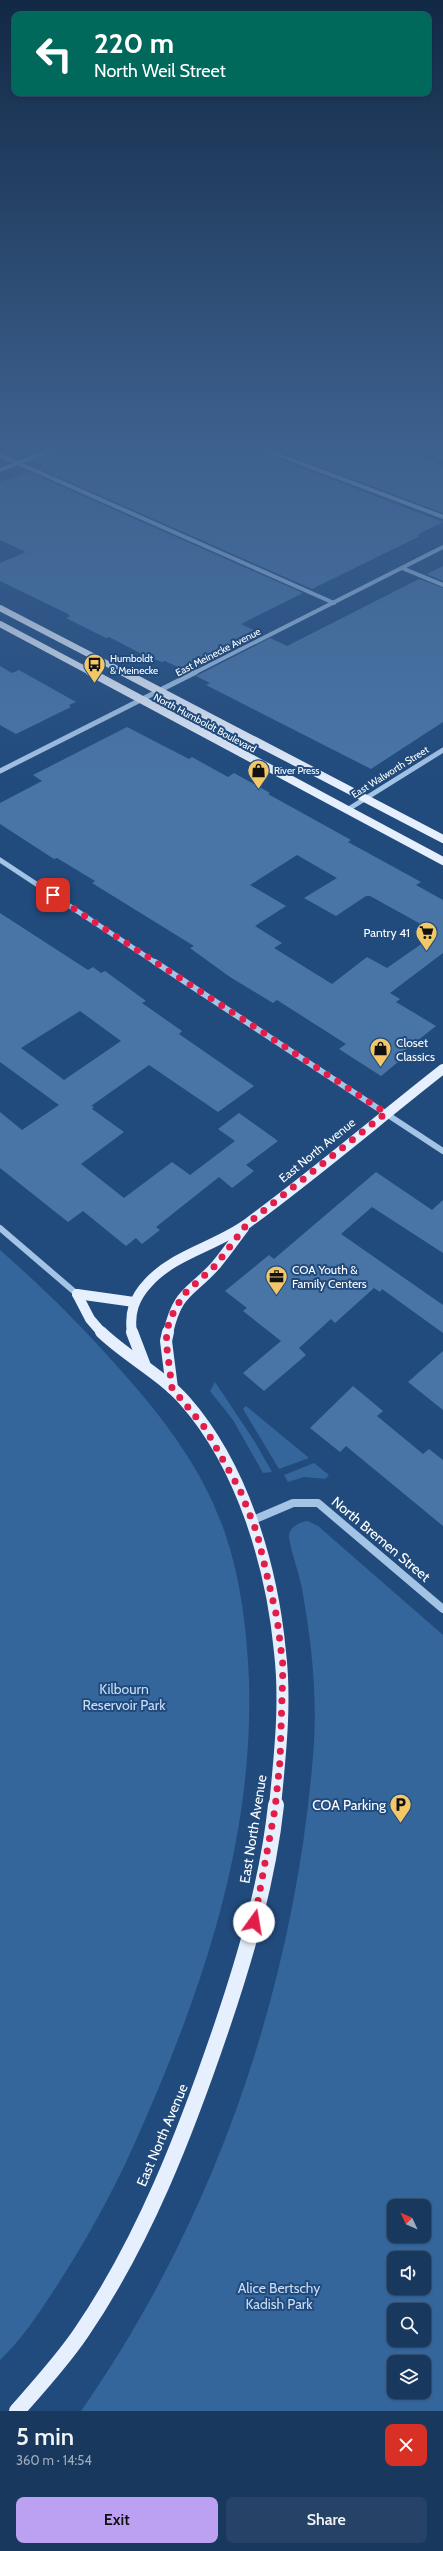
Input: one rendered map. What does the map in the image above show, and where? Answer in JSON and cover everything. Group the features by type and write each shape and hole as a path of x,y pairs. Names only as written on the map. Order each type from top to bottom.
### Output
{"main road":[{"name":"North Humboldt Boulevard","path":"0,608 443,839"},
{"name":"North Humboldt Boulevard","path":"0,624 443,860"},
{"name":"East North Avenue","path":"17,2411 63,2358 102,2298 139,2229 165,2176 210,2064 244,1958 257,1910 275,1809 282,1711 283,1666 277,1618 268,1574 253,1520 215,1443 172,1388 148,1371 133,1340 130,1320 134,1302 148,1283 164,1269 247,1224 443,1068"},
{"name":"East North Avenue","path":"172,1388 166,1341 173,1311 183,1295 216,1265 247,1224"},
{"path":"77,1294 134,1302"},
{"path":"77,1294 91,1321 148,1371"}],"street":[{"path":"234,559 334,603"},
{"name":"East Meinecke Avenue","path":"0,770 160,691 421,559"},
{"path":"402,568 443,585"},
{"name":"East Walworth Street","path":"347,810 443,750"},
{"path":"0,860 443,1151"},
{"path":"0,1228 77,1294"},
{"name":"North Bremen Street","path":"253,1520 300,1502 311,1501 318,1503 443,1609"}],"green space":[{"name":"Kilbourn Reservoir Park","path":"0,1250 60,1306 102,1349 165,1423 193,1464 216,1509 231,1551 242,1606 247,1643 249,1681 248,1742 242,1802 232,1862 218,1920 180,2035 133,2147 96,2220 42,2309 22,2336 0,2360"},
{"path":"215,1382 255,1442 272,1472 263,1473 233,1420 210,1391"},
{"path":"246,1406 309,1458 279,1469 243,1409"},
{"path":"314,1463 329,1475 325,1479 304,1477 288,1482 284,1475"},
{"name":"Alice Bertschy Kadish Park","path":"308,1521 318,1526 443,1635 443,2411 81,2411 129,2337 171,2260 208,2181 240,2098 267,2015 288,1929 303,1843 313,1756 315,1714 309,1631 302,1589 289,1538 290,1531 298,1524"}],"building":[{"path":"11,559 225,559 303,593 241,624 262,634 188,672 165,661 162,662 144,655 109,637 106,638 66,618 70,616 68,614 0,581 0,563"},
{"path":"243,559 374,559 312,589"},
{"path":"443,566 443,581 427,574"},
{"path":"419,579 443,588 443,722 371,769 206,685 210,683 196,676 270,638 287,646"},
{"path":"0,666 12,673 19,670 76,702 69,705 71,707 16,734 0,725"},
{"path":"127,727 189,759 192,757 228,777 234,773 270,793 268,794 351,840 348,842 421,882 416,885 443,900 443,953 390,993 400,999 396,1002 436,1026 394,1059 398,1062 381,1076 339,1049 346,1044 277,1000 273,1003 230,977 190,948 194,946 92,883 95,881 57,858 54,859 0,824 0,803 42,781 33,775","holes":["297,855 337,878 304,898 336,916 366,896 370,896 437,933 387,968 367,957 332,984 274,948 282,943 255,926 286,906 250,885"]},
{"path":"0,913 88,970 93,967 101,973 105,971 146,1001 142,1003 182,1031 179,1034 254,1086 218,1112 149,1065 91,1106 94,1107 92,1109 124,1132 81,1164 124,1198 172,1162 190,1175 235,1141 218,1129 239,1113 278,1141 246,1165 254,1171 232,1188 219,1177 156,1227 160,1230 142,1244 136,1238 126,1246 83,1211 68,1222 0,1168 0,1112 22,1130 59,1105 0,1062","holes":["80,1011 121,1041 64,1080 21,1048"]},
{"path":"376,1172 432,1210 443,1200 443,1253 372,1207 341,1234 443,1305 443,1333 382,1289 380,1292 374,1288 335,1323 331,1319 299,1348 306,1355 264,1391 243,1373 281,1341 243,1311 247,1308 225,1291 269,1255 274,1259"},
{"path":"443,1351 443,1410 408,1382"},
{"path":"353,1386 383,1411 377,1416 423,1454 429,1449 443,1460 443,1526 346,1446 340,1452 310,1428"}],"place":[{"name":"Humboldt & Meinecke","path":"94,684"},
{"name":"River Press","path":"259,790"},
{"name":"Pantry 41","path":"426,952"},
{"name":"Closet Classics","path":"380,1068"},
{"name":"COA Youth & Family Centers","path":"277,1296"},
{"name":"COA Parking","path":"401,1824"}],"route":[{"path":"53,895 386,1113 247,1224 216,1265 183,1295 173,1311 169,1321 166,1341 172,1388 189,1407 215,1443 240,1490 257,1533 268,1574 277,1618 283,1666 280,1761 275,1809 254,1922"}]}
